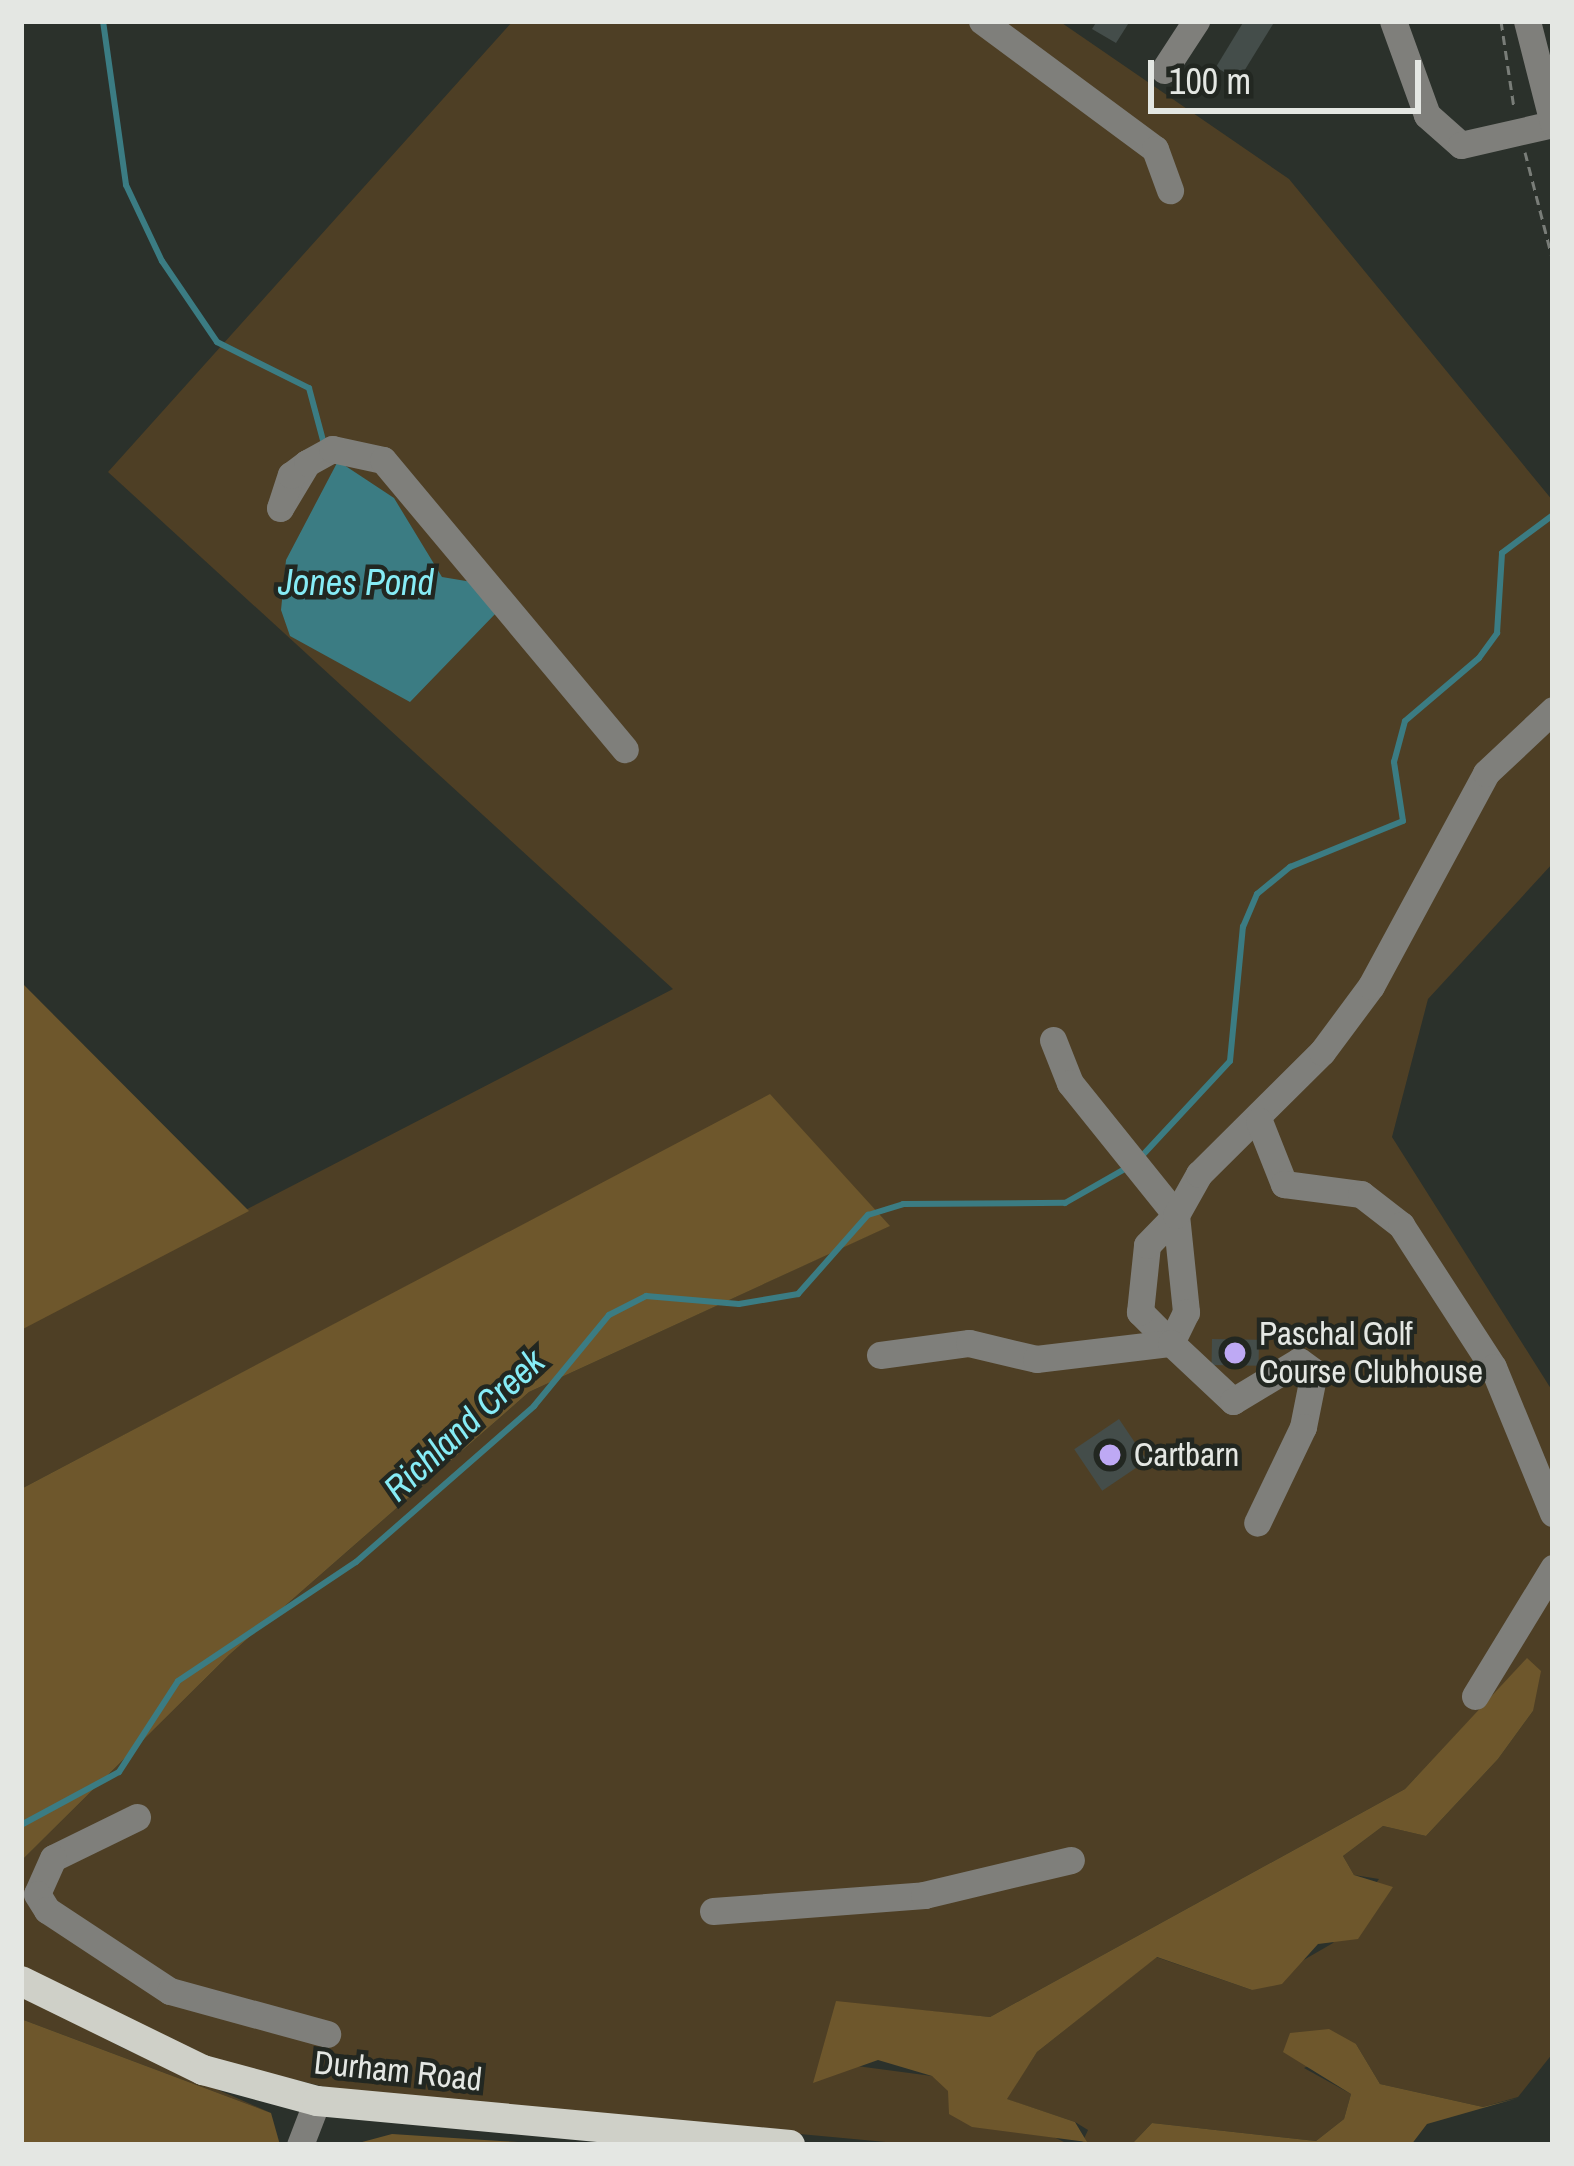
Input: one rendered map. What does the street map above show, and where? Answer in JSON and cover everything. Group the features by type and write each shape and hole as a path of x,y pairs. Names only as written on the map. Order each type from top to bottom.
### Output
{"main road":[{"name":"Durham Road","path":"21,1981 202,2070 317,2101 790,2145"}],"street":[{"path":"982,21 1161,154 1170,190"},
{"path":"1164,70 1196,21"},
{"path":"1393,21 1427,115 1462,145 1553,123 1527,21"},
{"path":"308,463 343,446 383,460 625,749"},
{"path":"1257,1523 1303,1426 1314,1372 1293,1362 1252,1399 1233,1401 1140,1312 1136,1266 1176,1215 1199,1174 1259,1121 1371,986 1486,773 1553,710"},
{"path":"1053,1040 1070,1083 1176,1215 1186,1312 1171,1342"},
{"path":"1259,1121 1284,1184 1361,1194 1401,1225 1493,1367 1553,1513"},
{"path":"880,1355 969,1342 1036,1358 1171,1342"},
{"path":"1475,1696 1553,1568"},
{"path":"137,1817 53,1858 37,1894 46,1910 170,1991 327,2034"},
{"path":"713,1911 924,1894 1070,1860"},
{"path":"300,2145 317,2101"}],"path":[{"path":"1502,21 1515,111"},
{"path":"1532,178 1553,261"}],"shaded area":[{"path":"513,21 1059,21 1289,179 1553,501 1553,863 1428,999 1392,1137 1553,1392 1553,2053 1518,2097 1483,2107 1380,2084 1356,2044 1304,2068 1351,2094 1344,2119 1316,2141 1152,2123 1131,2145 1081,2145 1088,2130 1075,2122 1006,2099 1037,2052 1156,1957 1252,1990 1333,1943 1379,1879 1354,1875 1343,1856 1383,1826 1426,1836 1498,1759 1533,1711 1527,1659 1405,1789 990,2017 836,2002 849,2065 932,2076 1070,2145 918,2145 346,2092 217,2061 21,1968 21,1861 229,1655 529,1392 889,1226 770,1095 21,1489 21,1326 673,989 108,472"},
{"path":"21,982 249,1211 21,1330"},
{"path":"770,1094 890,1226 529,1392 229,1655 21,1861 21,1489"},
{"path":"1527,1658 1541,1671 1533,1711 1498,1759 1426,1836 1383,1826 1343,1856 1354,1875 1393,1887 1358,1939 1318,1944 1282,1984 1252,1990 1157,1957 1037,2052 1007,2099 1075,2122 1087,2142 972,2127 949,2114 948,2091 932,2076 878,2060 813,2083 836,2001 990,2017 1405,1789"},
{"path":"21,1993 123,2048 271,2113 21,2019"},
{"path":"21,2019 271,2113 280,2145 21,2145"},
{"path":"1329,2029 1356,2044 1380,2084 1483,2107 1518,2098 1427,2124 1411,2145 1131,2145 1152,2123 1316,2141 1344,2119 1351,2094 1283,2052 1290,2033"},
{"path":"392,2134 500,2141 579,2145 351,2145"}],"water":[{"name":"Jones Pond","path":"338,461 394,498 442,577 472,582 497,612 410,702 290,636 281,610 286,560"}],"building":[{"path":"1097,21 1130,21 1116,43 1092,29"},
{"path":"1244,21 1275,21 1238,81 1216,67"},
{"name":"Paschal Golf Course Clubhouse","path":"1212,1339 1259,1340 1259,1366 1212,1365"},
{"name":"Cartbarn","path":"1119,1419 1147,1460 1102,1491 1074,1449"}],"waterway":[{"path":"103,21 126,185 162,261 217,342 309,388 324,444"},
{"name":"Richland Creek","path":"1140,1158 1230,1061 1243,927 1257,894 1290,867 1403,821 1394,762 1405,721 1479,658 1497,633 1502,553 1553,515"},
{"name":"Richland Creek","path":"21,1825 119,1772 178,1681 356,1562 534,1406 609,1315 646,1296 739,1304 798,1294 868,1215 903,1204 1065,1203 1130,1166"}],"place":[{"name":"Paschal Golf Course Clubhouse","path":"1235,1353"},
{"name":"Cartbarn","path":"1110,1455"}]}
